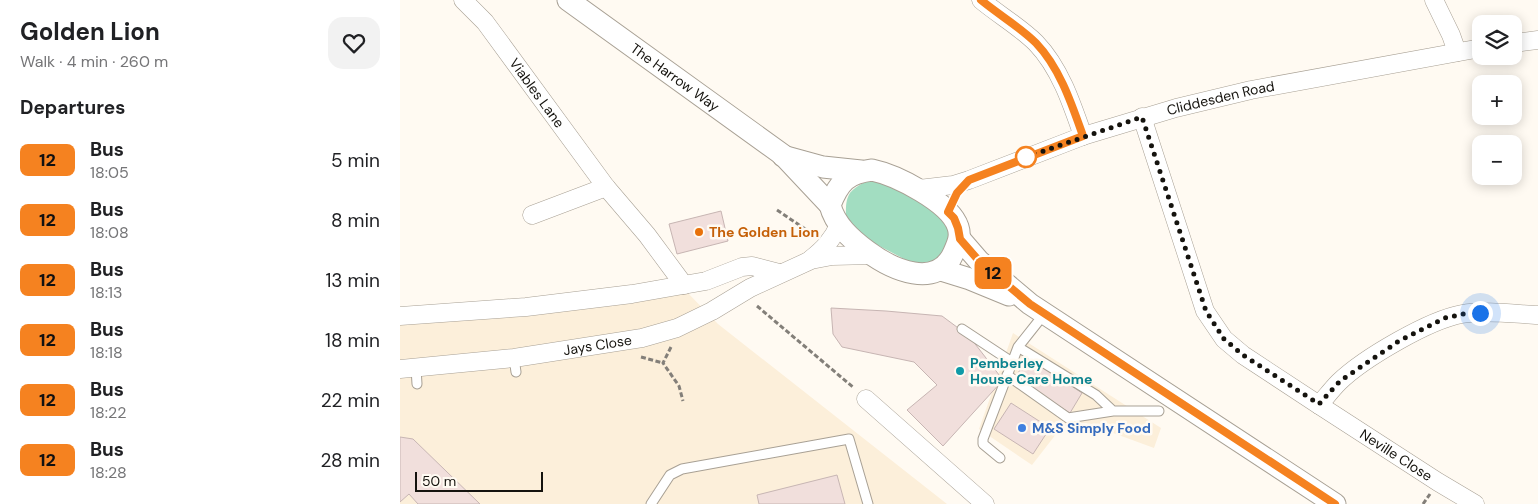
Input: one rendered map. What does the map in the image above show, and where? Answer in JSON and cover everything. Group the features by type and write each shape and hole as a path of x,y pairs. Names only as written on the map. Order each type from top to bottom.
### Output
{"street":[{"name":"Viables Lane","path":"463,0 485,22 606,187 647,236 684,285"},
{"name":"The Harrow Way","path":"568,0 783,156 830,205"},
{"path":"982,0 1036,44 1051,63 1074,109 1083,136"},
{"path":"1434,0 1457,52"},
{"path":"1522,42 1538,40"},
{"name":"Cliddesden Road","path":"919,189 953,185 969,180 1083,136 1142,117 1251,90 1472,50"},
{"name":"Neville Close","path":"1142,117 1206,311 1224,339 1243,355 1475,504"},
{"name":"The Harrow Way","path":"783,156 823,167 861,171"},
{"path":"960,239 952,258 941,270 929,274 913,273 888,265 850,237 839,225 831,211 830,205 835,192 843,181 861,171 872,170 886,173 919,189 954,218 960,239 979,261 1037,308 1335,504"},
{"path":"948,212 957,193 969,180"},
{"path":"532,215 606,187"},
{"name":"Jays Close","path":"811,260 825,248 839,225"},
{"name":"Jays Close","path":"411,374 515,365 642,338 677,328 779,273 811,260 832,256 872,255"},
{"path":"400,316 526,307 632,294 706,281 742,267 752,266 779,273"},
{"path":"941,270 970,279 1037,308"},
{"path":"1319,404 1340,381 1376,355 1445,318 1480,313 1538,315"},
{"path":"866,399 985,504"}],"lane":[{"path":"1000,458 983,444 983,439 1018,347 1037,308"},
{"path":"962,329 1012,362"},
{"path":"1018,347 1096,395 1113,411"},
{"path":"1007,376 1068,418 1113,411 1159,411"},
{"path":"651,504 670,476 682,469 849,439 868,504"}],"path":[{"path":"777,210 817,238"},
{"path":"757,306 866,399"},
{"path":"663,363 671,346"},
{"path":"641,357 663,363 679,386 683,401"}],"shaded area":[{"path":"685,290 718,324 947,504 400,504 400,325"},
{"path":"1013,333 1161,428 1154,448 1086,423 1077,423 1060,429 1032,465 979,429"}],"green space":[{"path":"869,180 884,181 947,219 952,243 936,262 925,265 908,261 866,239 846,218 846,203 850,194"}],"building":[{"name":"The Golden Lion","path":"721,211 728,241 677,254 669,224"},
{"name":"Pemberley House Care Home","path":"831,308 942,316 969,336 1003,380 943,446 907,410 937,385 914,362 842,347 833,334"},
{"path":"1028,357 1082,393 1070,413 1015,378"},
{"name":"M&S Simply Food","path":"1011,403 1050,428 1033,454 994,429"},
{"path":"400,437 413,439 480,504 418,504 409,494 400,502"},
{"path":"837,475 845,504 759,504 757,495"}],"bus line":[{"name":"12","path":"981,0 1023,32 1036,44 1051,63 1074,109 1083,136 969,180 957,193 948,212 954,218 960,239 979,261 1030,304 1335,504"}],"place":[{"name":"The Golden Lion","path":"699,232"},
{"name":"Pemberley House Care Home","path":"960,371"},
{"name":"M&S Simply Food","path":"1022,428"}],"route":[{"path":"1026,157 1142,117 1206,311 1224,339 1243,355 1319,404 1340,381 1399,341 1445,318 1480,313"}]}
